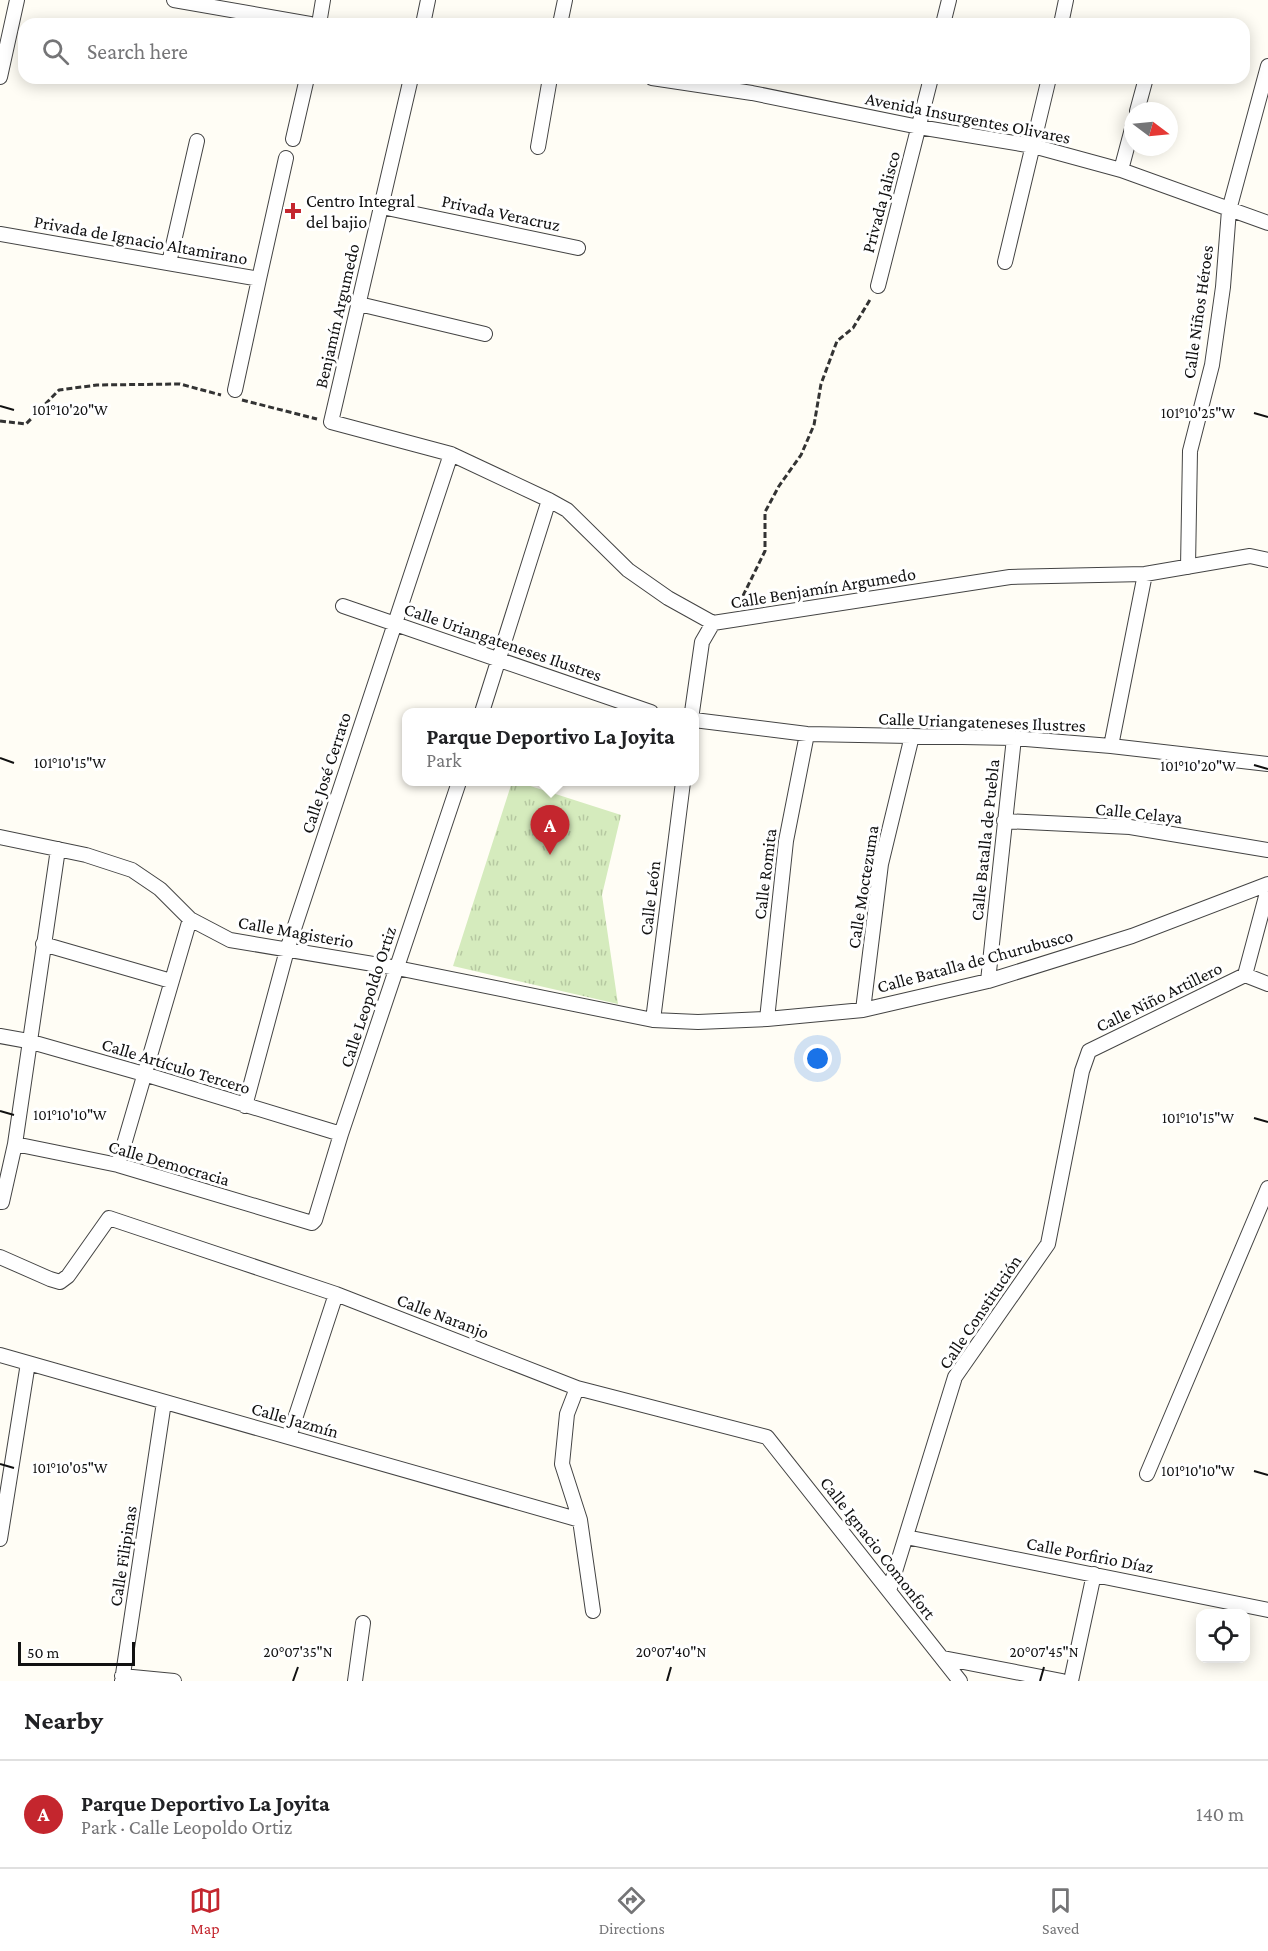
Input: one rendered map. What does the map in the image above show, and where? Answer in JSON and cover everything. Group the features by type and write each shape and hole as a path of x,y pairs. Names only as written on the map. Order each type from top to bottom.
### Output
{"street":[{"path":"0,77 17,0"},
{"path":"174,0 222,4 284,18"},
{"path":"320,18 323,0"},
{"path":"424,18 428,0"},
{"path":"561,18 565,0"},
{"path":"944,18 949,0"},
{"path":"1062,18 1066,0"},
{"name":"Calle Niños Héroes","path":"1188,567 1190,451 1212,364 1223,288 1229,210 1268,66"},
{"path":"293,139 306,84"},
{"name":"Benjamín Argumedo","path":"331,423 410,84"},
{"path":"538,147 549,84"},
{"name":"Avenida Insurgentes Olivares","path":"692,84 752,93 920,127 1033,146 1121,170 1268,223"},
{"name":"Privada Jalisco","path":"878,286 930,84"},
{"path":"1005,262 1048,84"},
{"path":"1139,102 1144,84"},
{"path":"169,263 196,141"},
{"path":"1121,170 1125,156"},
{"name":"Privada de Ignacio Altamirano","path":"0,234 259,279 286,158"},
{"name":"Privada Veracruz","path":"381,207 578,248"},
{"path":"233,395 259,279"},
{"path":"359,304 485,334"},
{"name":"Calle Benjamín Argumedo","path":"331,423 451,454 549,500 567,510 628,570 668,598 713,623 1010,577 1145,574 1250,556 1268,561"},
{"name":"Calle José Cerrato","path":"245,1106 287,950 451,454"},
{"path":"483,708 549,500"},
{"path":"1111,746 1145,574"},
{"name":"Calle Uriangateneses Ilustres","path":"343,606 640,708"},
{"path":"693,708 702,642 713,623"},
{"name":"Calle Uriangateneses Ilustres","path":"699,721 807,734 1014,738 1111,746 1268,764"},
{"name":"Calle Romita","path":"767,1019 786,841 807,734"},
{"name":"Calle Moctezuma","path":"863,1010 881,864 912,736"},
{"name":"Calle Batalla de Puebla","path":"988,981 1014,738"},
{"name":"Calle Leopoldo Ortiz","path":"312,1223 315,1220 341,1134 458,786"},
{"name":"Calle León","path":"653,1020 682,786"},
{"name":"Calle Celaya","path":"1004,821 1130,827 1268,850"},
{"name":"Calle Magisterio","path":"0,837 86,855 132,870 160,889 190,919 230,939 396,968"},
{"path":"1,1202 15,1144 28,1041 58,849"},
{"name":"Calle Batalla de Churubusco","path":"396,968 653,1020 699,1022 767,1019 863,1010 988,981 1131,936 1268,884"},
{"path":"1268,889 1245,975 1268,984"},
{"path":"118,1165 190,919"},
{"path":"43,944 171,981"},
{"name":"Calle Niño Artillero","path":"1089,1051 1245,975"},
{"name":"Calle Artículo Tercero","path":"0,1036 28,1041 144,1074 341,1134"},
{"name":"Calle Constitución","path":"889,1591 955,1377 1048,1244 1082,1071 1089,1051"},
{"name":"Calle Democracia","path":"15,1144 118,1165 312,1223"},
{"path":"1147,1474 1268,1188"},
{"name":"Calle Naranjo","path":"0,1257 60,1282 68,1276 109,1218 336,1294 577,1388 767,1437"},
{"path":"289,1437 336,1294"},
{"name":"Calle Jazmín","path":"0,1355 580,1520"},
{"path":"0,1539 28,1363"},
{"path":"577,1388 567,1414 562,1464 580,1520 593,1611"},
{"name":"Calle Filipinas","path":"122,1679 164,1402"},
{"name":"Calle Ignacio Comonfort","path":"767,1437 960,1681"},
{"name":"Calle Porfirio Díaz","path":"906,1537 1268,1610"},
{"path":"1071,1681 1094,1574"},
{"path":"355,1681 363,1623"},
{"path":"943,1658 1062,1681"},
{"path":"122,1679 174,1681"}],"path":[{"path":"735,621 740,601 765,552 765,512 779,486 801,455 814,425 821,384 837,341 853,328 878,286"},
{"path":"0,421 26,424 58,390 96,385 180,384 233,395 331,423"}],"green space":[{"path":"511,786 530,786 621,815 602,895 618,1004 453,966"}],"place":[{"name":"Centro Integral del bajio","path":"293,211"},
{"name":"Parque Deportivo La Joyita","path":"550,855"}]}
